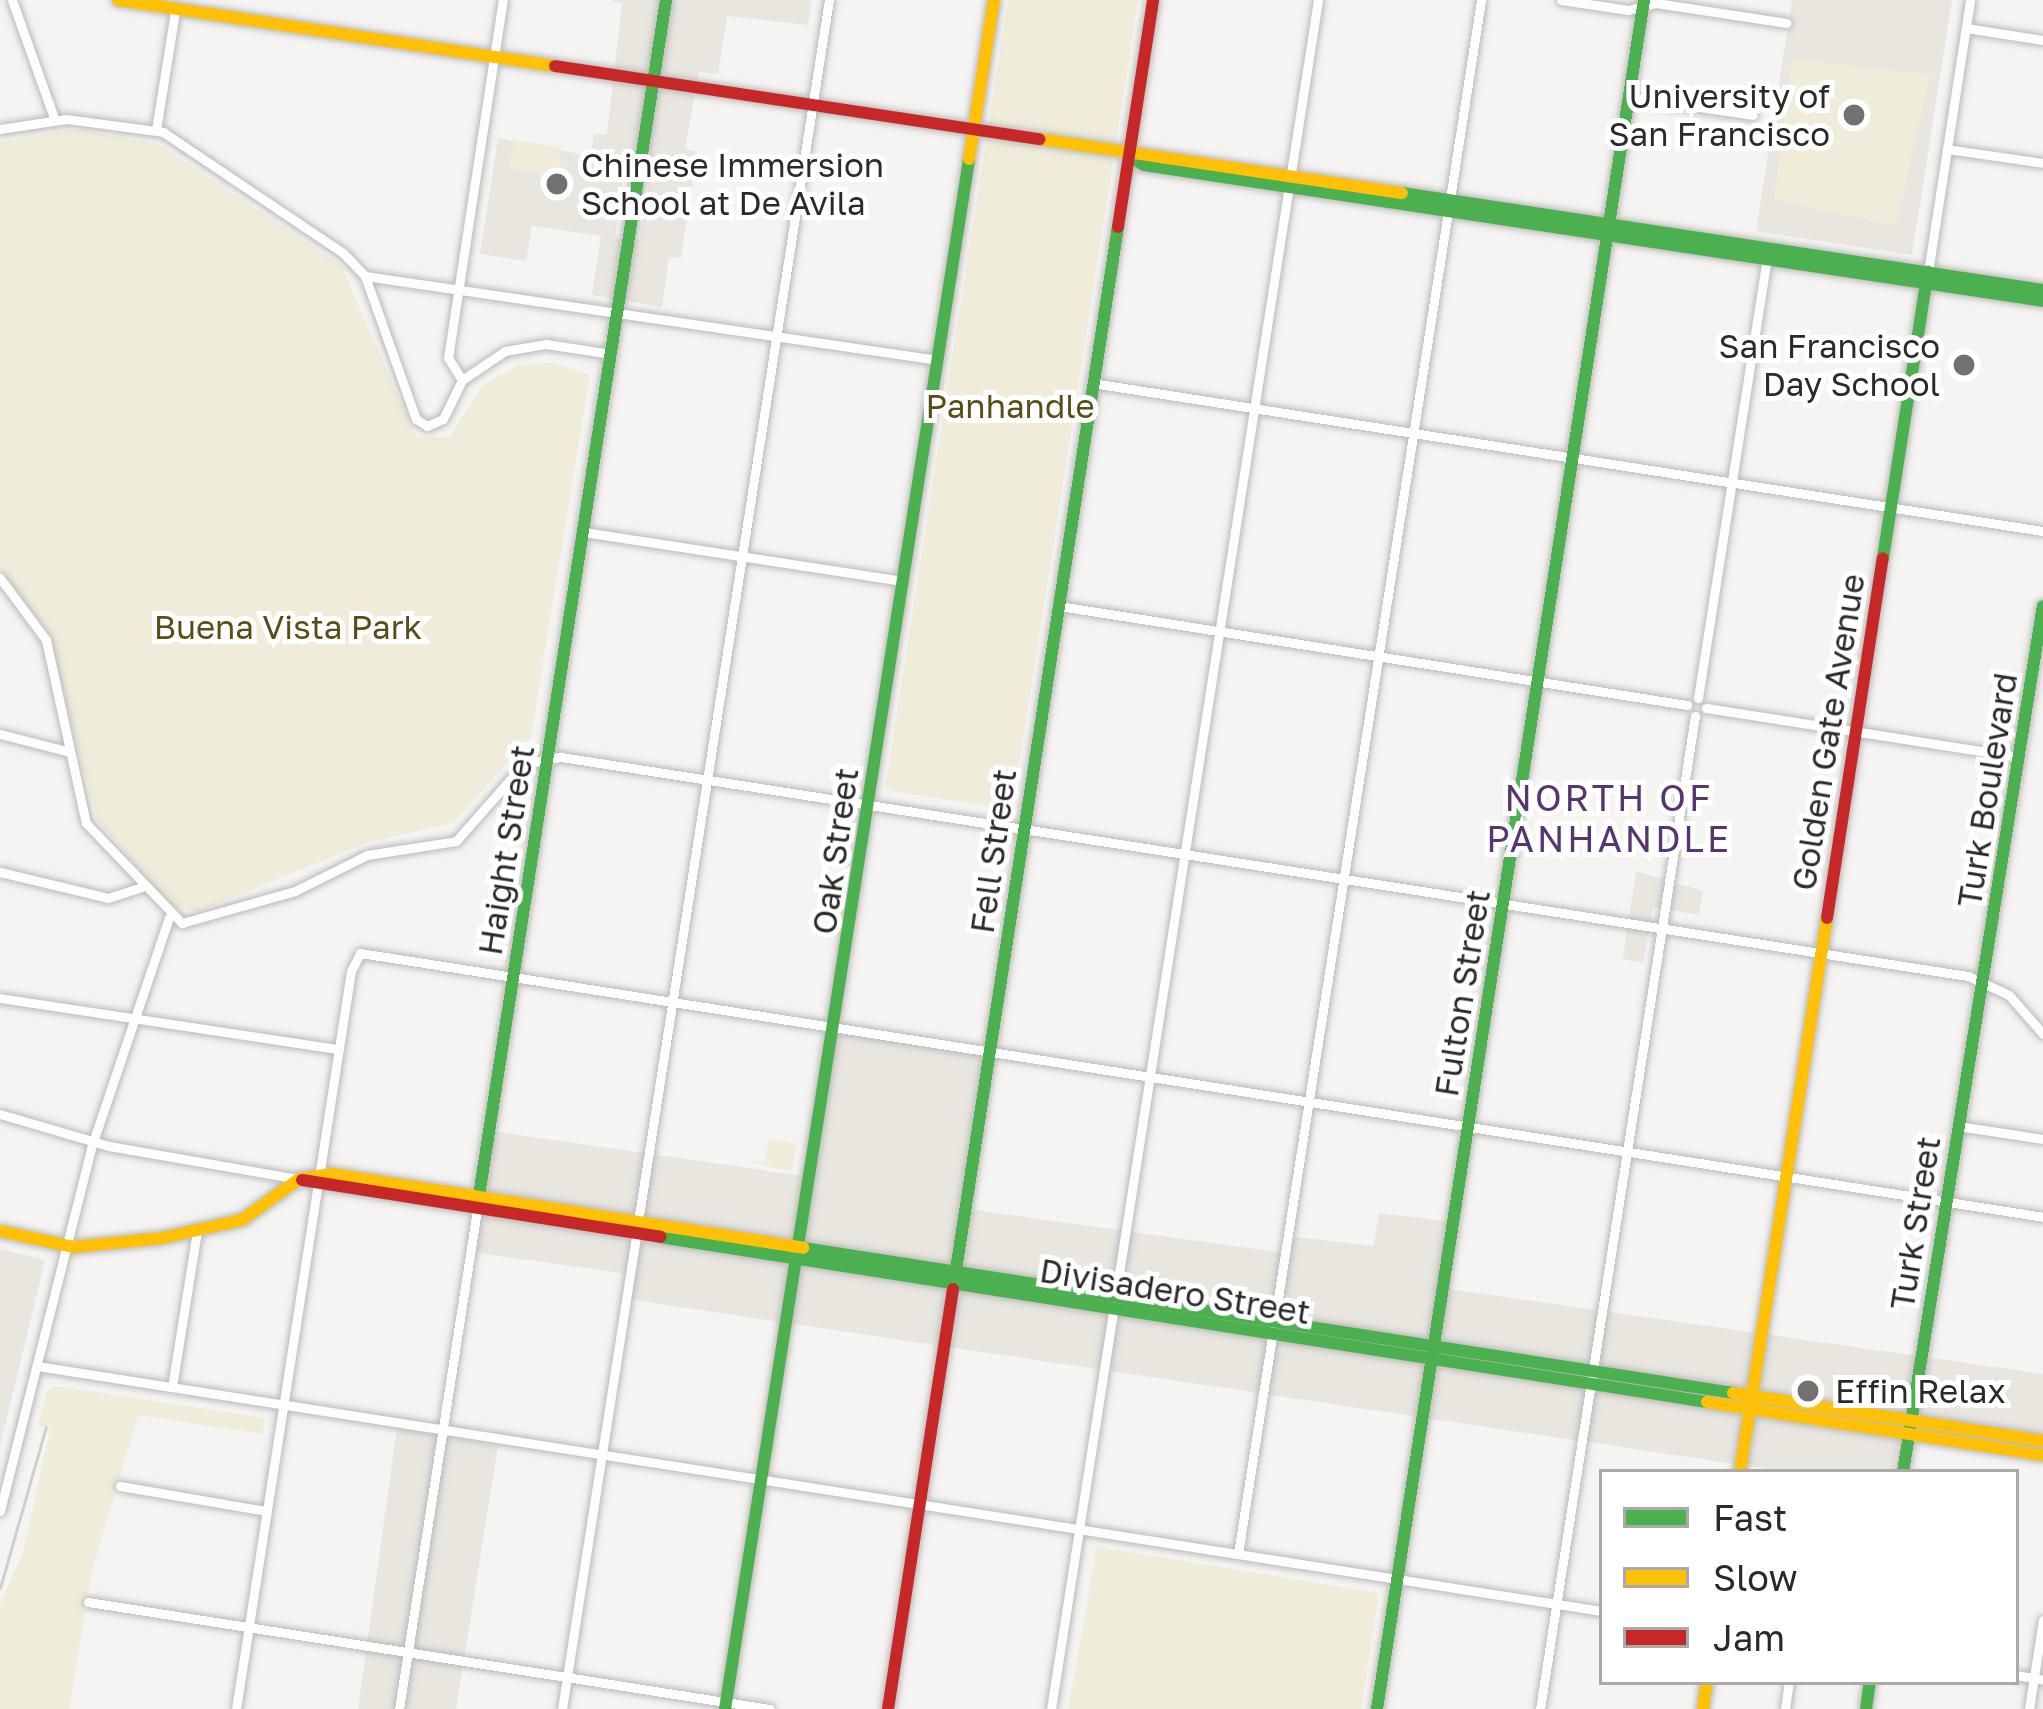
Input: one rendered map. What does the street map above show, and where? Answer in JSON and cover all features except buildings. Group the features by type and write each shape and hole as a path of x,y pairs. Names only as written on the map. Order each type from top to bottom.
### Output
{"main road":[{"path":"118,0 176,5 1927,277 2043,302"},
{"name":"Haight Street","path":"478,1203 666,0"},
{"name":"Oak Street","path":"725,1706 871,806 994,0"},
{"name":"Fell Street","path":"888,1709 1153,0"},
{"name":"Fulton Street","path":"1377,1709 1643,3"},
{"path":"1608,228 1767,258 2043,290"},
{"name":"Golden Gate Avenue","path":"1740,1469 1927,277"},
{"name":"Turk Boulevard","path":"1984,982 2043,607"},
{"name":"Turk Street","path":"1903,1469 1984,982"},
{"path":"0,1232 67,1247 197,1232 251,1216 298,1179"},
{"name":"Divisadero Street","path":"298,1179 478,1203 1910,1427 2043,1442"},
{"name":"Divisadero Street","path":"1910,1427 2043,1455"}],"street":[{"path":"12,0 54,118"},
{"path":"462,380 448,358 503,0"},
{"path":"562,1709 830,0"},
{"path":"1051,1709 1318,0"},
{"path":"1238,1554 1481,0"},
{"path":"1561,0 1643,3 1786,23"},
{"name":"Golden Gate Avenue","path":"1927,277 1970,0"},
{"path":"157,130 176,5"},
{"path":"1966,28 2043,40"},
{"path":"1630,97 1753,115"},
{"path":"0,129 54,118 157,130 343,253 365,276 416,419 439,423 462,380 518,347 611,353"},
{"path":"1947,148 2043,164"},
{"path":"1057,606 1688,705 1698,698 1767,258"},
{"path":"365,276 459,284 938,360"},
{"path":"1092,383 2043,531"},
{"path":"583,532 903,581"},
{"path":"0,578 46,640 86,823 169,917 217,918 367,855 456,841 524,764 548,757 1984,982 2009,995 2043,1034"},
{"path":"1698,698 1706,708 2019,757"},
{"path":"1540,1709 1695,716 1688,705"},
{"path":"1695,716 1706,708"},
{"path":"0,734 70,752"},
{"path":"0,872 108,898 141,887"},
{"path":"0,1511 93,1142 169,917"},
{"path":"236,1709 356,955 2043,1217"},
{"path":"0,998 339,1049"},
{"name":"Divisadero Street","path":"0,1114 93,1142 298,1179"},
{"path":"1958,1126 2043,1139"},
{"name":"Haight Street","path":"399,1709 478,1203"},
{"path":"172,1387 197,1232"},
{"path":"38,1366 1599,1611"},
{"path":"120,1486 266,1511"},
{"path":"88,1602 725,1706 770,1709"},
{"path":"2029,1709 2038,1679 2043,1620"}],"shaded area":[{"path":"610,0 812,0 808,25 727,16 718,74 699,72 685,149 697,152 681,258 669,257 662,307 592,295 601,236 532,226 526,261 480,254 498,138 590,156 594,134 607,134 622,3","holes":["625,163 651,167 640,240 615,237"]},
{"name":"University of San Francisco","path":"1792,0 1952,0 1912,255 1756,231"},
{"path":"1636,871 1703,891 1699,915 1653,907 1643,963 1623,959"},
{"path":"835,1028 991,1052 967,1209 1285,1253 1288,1236 1374,1246 1379,1213 1453,1222 1443,1288 2043,1374 2043,1435 1902,1415 1893,1469 1769,1469 626,1299 629,1274 471,1252 490,1131 811,1177"},
{"path":"0,1249 45,1260 0,1447"},
{"path":"397,1428 498,1446 456,1709 358,1709"}],"green space":[{"name":"Panhandle","path":"1008,0 1138,0 1012,810 885,790"},
{"path":"1792,59 1930,74 1896,226 1774,200"},
{"name":"Buena Vista Park","path":"75,129 158,144 341,265 416,437 450,437 481,387 516,366 552,362 590,375 531,737 453,823 366,843 197,912 172,906 97,820 48,631 0,569 0,142"},
{"path":"514,140 559,147 563,178 509,169"},
{"path":"769,1139 797,1144 792,1172 749,1162 765,1161"},
{"path":"56,1386 265,1418 263,1434 138,1415 91,1574 69,1709 0,1709 0,1604 23,1552 50,1429 38,1425 46,1392"},
{"path":"1097,1547 1379,1593 1361,1709 1068,1709"}],"tram line":[{"path":"0,1588 46,1427"}],"traffic: fast":[{"path":"478,1202 666,0"},
{"path":"1377,1709 1644,0"},
{"path":"1129,156 1144,165 2043,301"},
{"path":"725,1709 969,159"},
{"path":"1402,193 2043,290"},
{"path":"953,1289 1118,227"},
{"path":"1883,558 1928,272"},
{"path":"1903,1469 2043,606"},
{"path":"660,1237 1707,1402"},
{"path":"803,1248 1733,1393"},
{"path":"1866,1709 1870,1685"}],"traffic: slow":[{"path":"118,0 555,66"},
{"path":"969,159 994,0"},
{"path":"1040,139 1402,193"},
{"path":"1740,1469 1827,918"},
{"path":"0,1231 74,1247 162,1238 242,1220 299,1179 332,1174 803,1248"},
{"path":"1733,1393 2043,1441"},
{"path":"1707,1402 2043,1455"},
{"path":"1703,1709 1707,1685"}],"traffic: jam":[{"path":"1118,227 1153,0"},
{"path":"555,66 1040,139"},
{"path":"1827,918 1883,558"},
{"path":"302,1180 660,1237"},
{"path":"888,1709 953,1289"}],"place":[{"name":"University of San Francisco","path":"1854,115"},
{"name":"Chinese Immersion School at De Avila","path":"557,184"},
{"name":"San Francisco Day School","path":"1964,365"},
{"name":"Effin Relax","path":"1808,1391"}],"district":[{"name":"NORTH OF PANHANDLE","path":"1609,818"}]}
